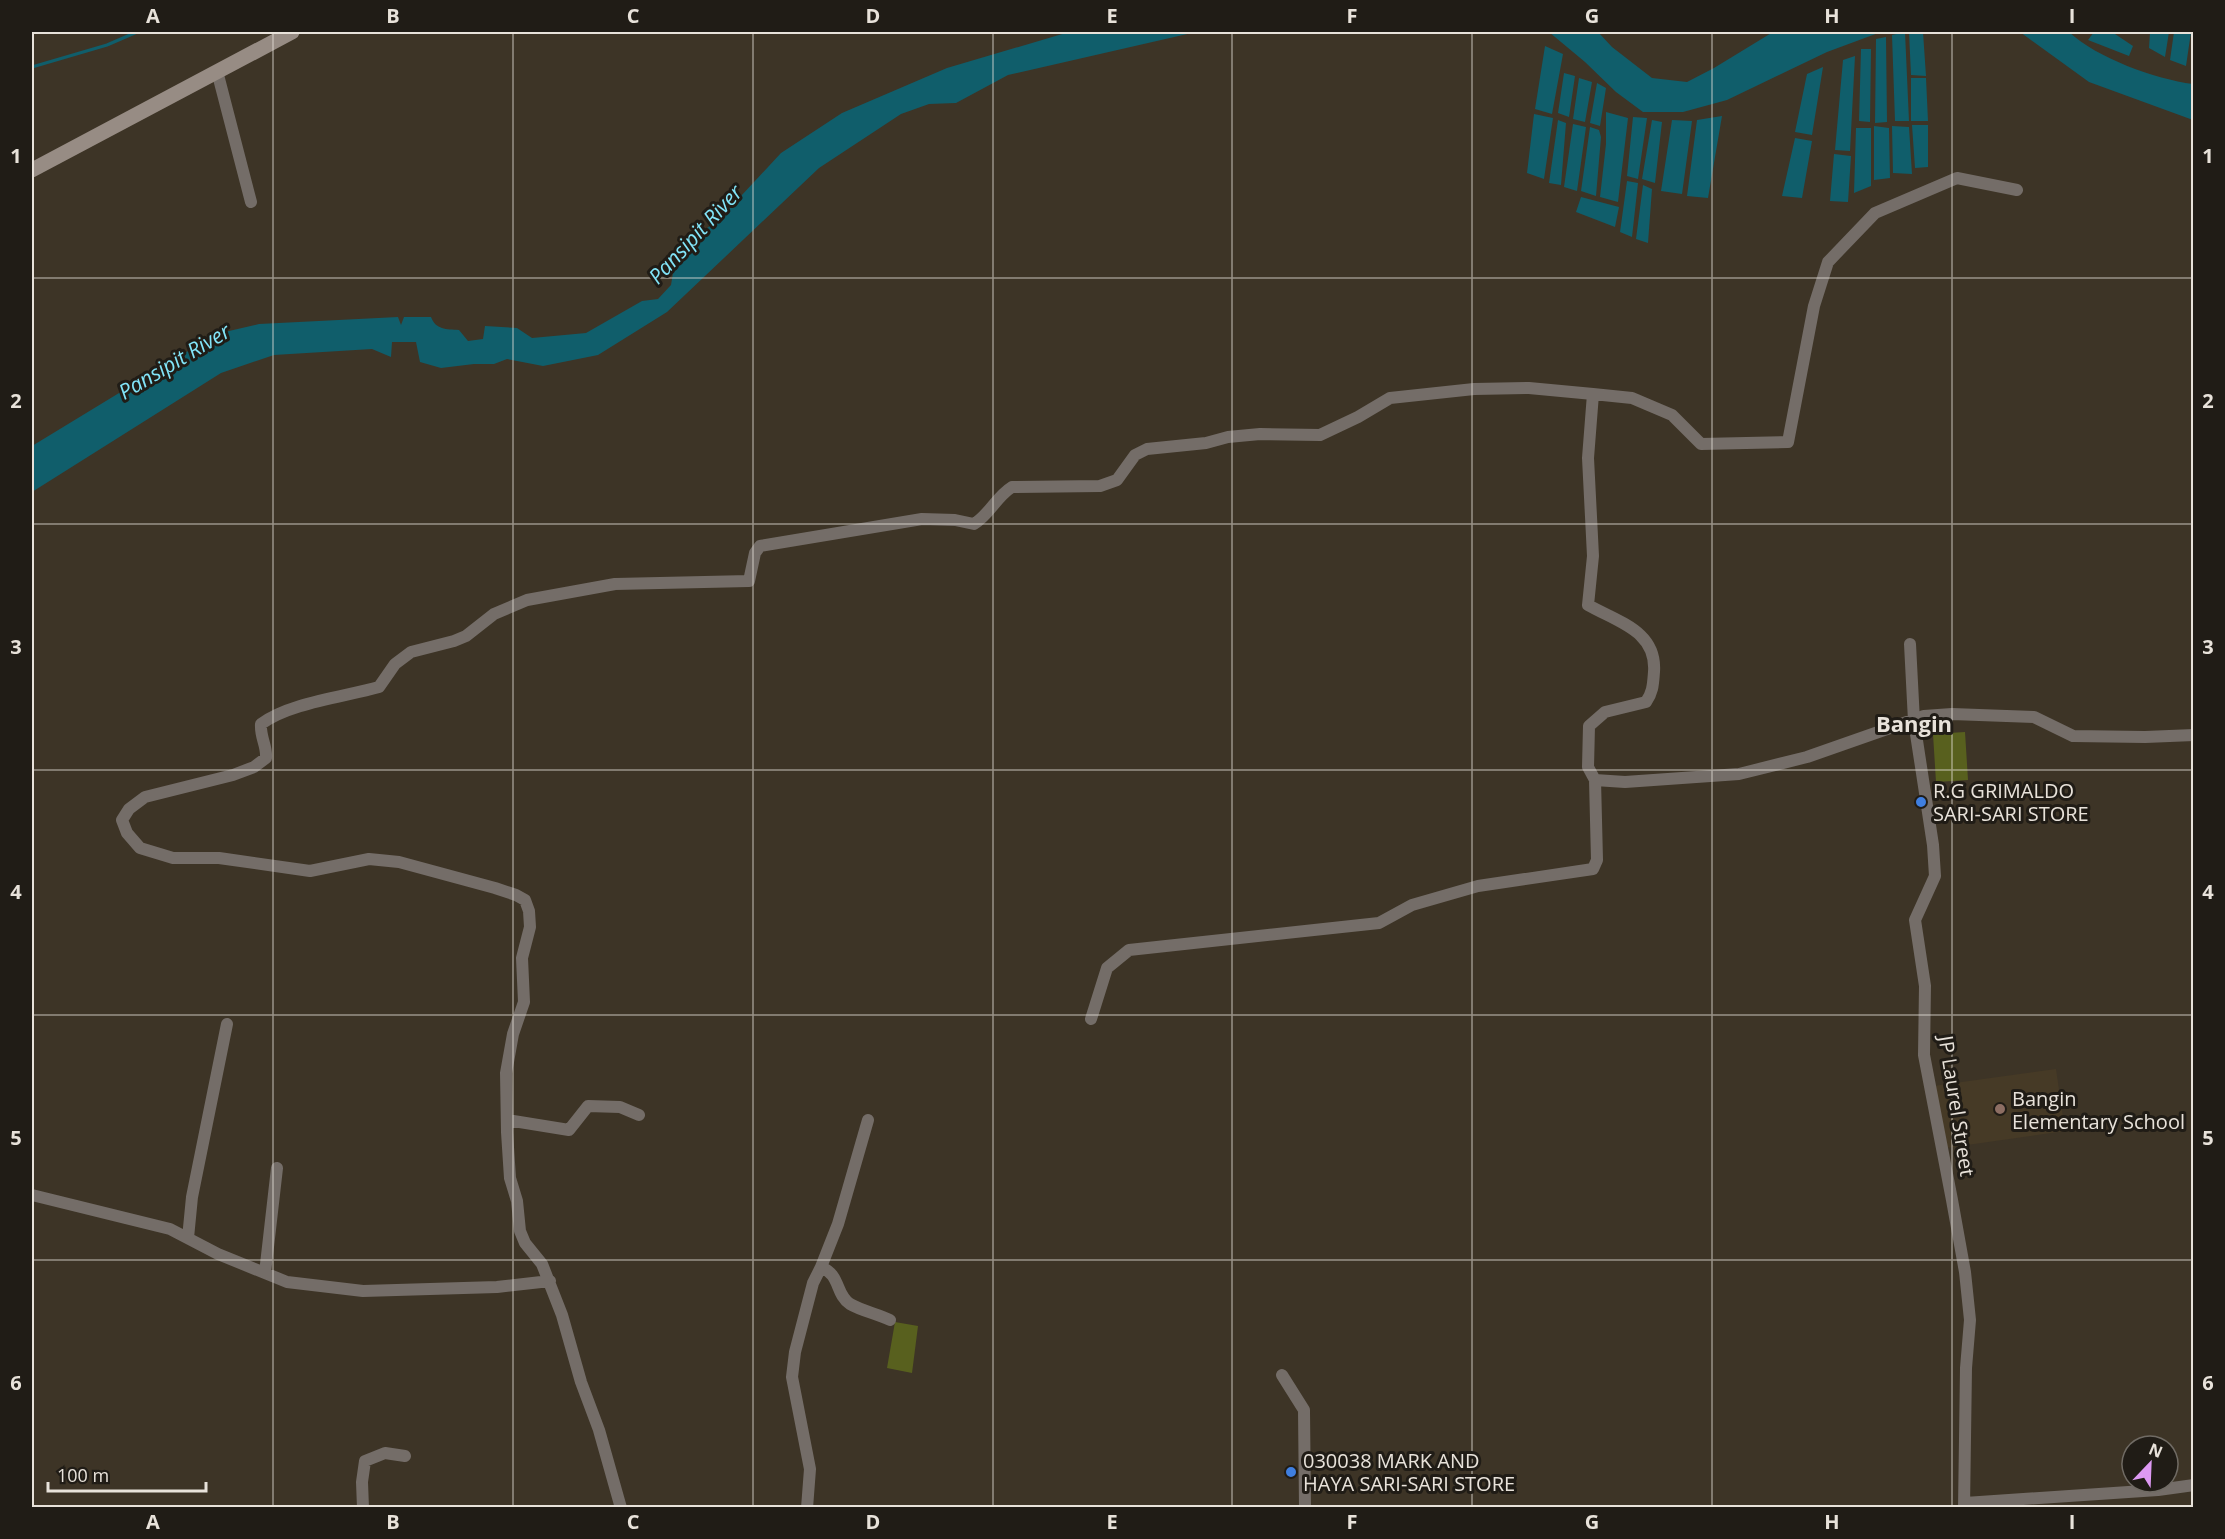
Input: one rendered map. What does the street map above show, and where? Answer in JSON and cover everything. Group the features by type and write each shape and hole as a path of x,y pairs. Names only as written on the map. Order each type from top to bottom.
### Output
{"main road":[{"path":"32,170 292,32"}],"street":[{"path":"218,71 251,202"},
{"path":"621,1508 599,1430 581,1382 550,1281 542,1264 525,1243 520,1231 518,1201 510,1178 507,1073 513,1034 524,1002 522,958 530,927 529,910 525,900 495,888 399,862 369,859 334,864 310,871 219,858 173,858 140,848 127,833 122,820 129,809 145,797 194,786 254,767 266,759 267,748 260,735 261,724 272,716 287,709 379,687 395,664 411,652 454,642 466,636 494,614 527,600 615,584 749,581 755,553 760,546 922,519 956,520 974,524 984,518 1002,493 1012,487 1100,486 1117,480 1135,455 1147,449 1206,443 1228,437 1260,434 1320,435 1358,417 1390,398 1474,389 1529,388 1632,398 1672,415 1701,444 1788,442 1814,306 1828,262 1875,213 1957,178 2017,190"},
{"path":"1091,1019 1107,968 1129,950 1379,923 1412,905 1478,886 1593,869 1597,860 1595,780 1588,767 1589,726 1605,712 1646,702 1653,693 1655,658 1643,635 1588,605 1593,556 1587,458 1593,394"},
{"name":"JP Laurel Street","path":"1910,644 1914,721 1933,845 1935,876 1915,920 1925,986 1924,1055 1956,1221 1970,1320 1966,1368 1964,1505"},
{"path":"1595,780 1625,782 1738,774 1807,757 1924,716 1952,714 2034,717 2073,735 2145,737 2193,735"},
{"path":"188,1238 192,1197 227,1024"},
{"path":"507,1120 569,1130 588,1106 620,1107 639,1115"},
{"path":"807,1508 810,1469 792,1377 795,1352 813,1283 838,1224 868,1120"},
{"path":"265,1273 277,1168"},
{"path":"32,1195 170,1230 218,1254 287,1282 363,1291 497,1287 550,1281"},
{"path":"821,1267 835,1277 841,1294 848,1303 890,1320"},
{"path":"1282,1375 1304,1410 1305,1508"},
{"path":"363,1508 362,1482 365,1461 385,1453 405,1456"},
{"path":"1964,1505 2158,1490 2193,1485"}],"shaded area":[{"name":"Bangin Elementary School","path":"2056,1069 2065,1131 1946,1148 1933,1086"}],"green space":[{"path":"1965,732 1968,780 1936,782 1933,734"},
{"path":"895,1322 918,1326 912,1373 887,1368"}],"water":[{"name":"Pansipit River","path":"1069,32 1196,32 1008,75 956,103 929,104 901,114 819,168 667,312 598,355 543,366 507,359 494,364 441,368 420,362 416,342 392,342 391,357 372,349 274,355 221,373 32,492 32,446 216,334 259,324 398,317 401,325 404,317 431,317 439,327 459,330 468,341 483,339 485,326 517,328 532,338 586,333 642,301 658,299 671,285 676,255 728,210 781,153 842,113 947,68"},
{"path":"1549,32 1598,32 1612,47 1652,78 1687,82 1773,32 1881,32 1827,52 1727,100 1683,112 1643,112 1616,92"},
{"path":"1905,32 1909,121 1895,121 1892,35"},
{"path":"1909,32 1923,32 1926,76 1911,75"},
{"path":"2020,32 2069,32 2095,50 2127,66 2193,84 2193,120 2089,82"},
{"path":"2094,32 2112,32 2133,46 2129,56 2088,40"},
{"path":"2150,32 2169,32 2165,57 2149,48"},
{"path":"2174,32 2191,32 2186,66 2170,60"},
{"path":"1886,37 1887,122 1875,123 1876,39"},
{"path":"1545,46 1563,54 1552,114 1535,109"},
{"path":"1861,49 1871,49 1870,122 1859,121"},
{"path":"1855,56 1850,151 1835,150 1843,60"},
{"path":"1823,67 1812,135 1795,132 1807,74"},
{"path":"1564,73 1575,76 1569,117 1558,113"},
{"path":"1579,78 1592,82 1585,122 1573,119"},
{"path":"1911,78 1926,78 1928,121 1911,121"},
{"path":"1597,83 1606,88 1600,126 1590,123"},
{"path":"1606,112 1628,118 1618,202 1600,197 1606,144"},
{"path":"1534,114 1553,118 1544,179 1527,173"},
{"path":"1722,116 1708,198 1687,196 1697,120"},
{"path":"1633,117 1647,118 1638,179 1627,176"},
{"path":"1558,120 1566,123 1561,185 1549,183"},
{"path":"1652,120 1662,122 1655,183 1642,179"},
{"path":"1672,120 1692,121 1682,194 1661,191"},
{"path":"1573,124 1586,127 1577,191 1564,187"},
{"path":"1912,125 1928,125 1928,167 1915,168"},
{"path":"1874,126 1889,128 1890,178 1874,180"},
{"path":"1892,126 1909,127 1912,174 1893,173"},
{"path":"1590,127 1599,130 1601,137 1596,196 1581,191"},
{"path":"1856,128 1871,128 1871,186 1854,193"},
{"path":"1795,138 1812,141 1802,198 1782,196"},
{"path":"1834,154 1851,156 1848,202 1830,201"},
{"path":"1627,181 1638,183 1632,237 1620,232"},
{"path":"1643,185 1652,189 1648,243 1636,239"},
{"path":"1581,197 1619,207 1615,227 1576,212"}],"waterway":[{"path":"32,67 107,45 137,32"}],"place":[{"name":"R.G GRIMALDO SARI-SARI STORE","path":"1921,802"},
{"name":"Bangin Elementary School","path":"2000,1109"},
{"name":"030038 MARK AND HAYA SARI-SARI STORE","path":"1291,1472"}],"district":[{"name":"Bangin","path":"1914,723"}]}
